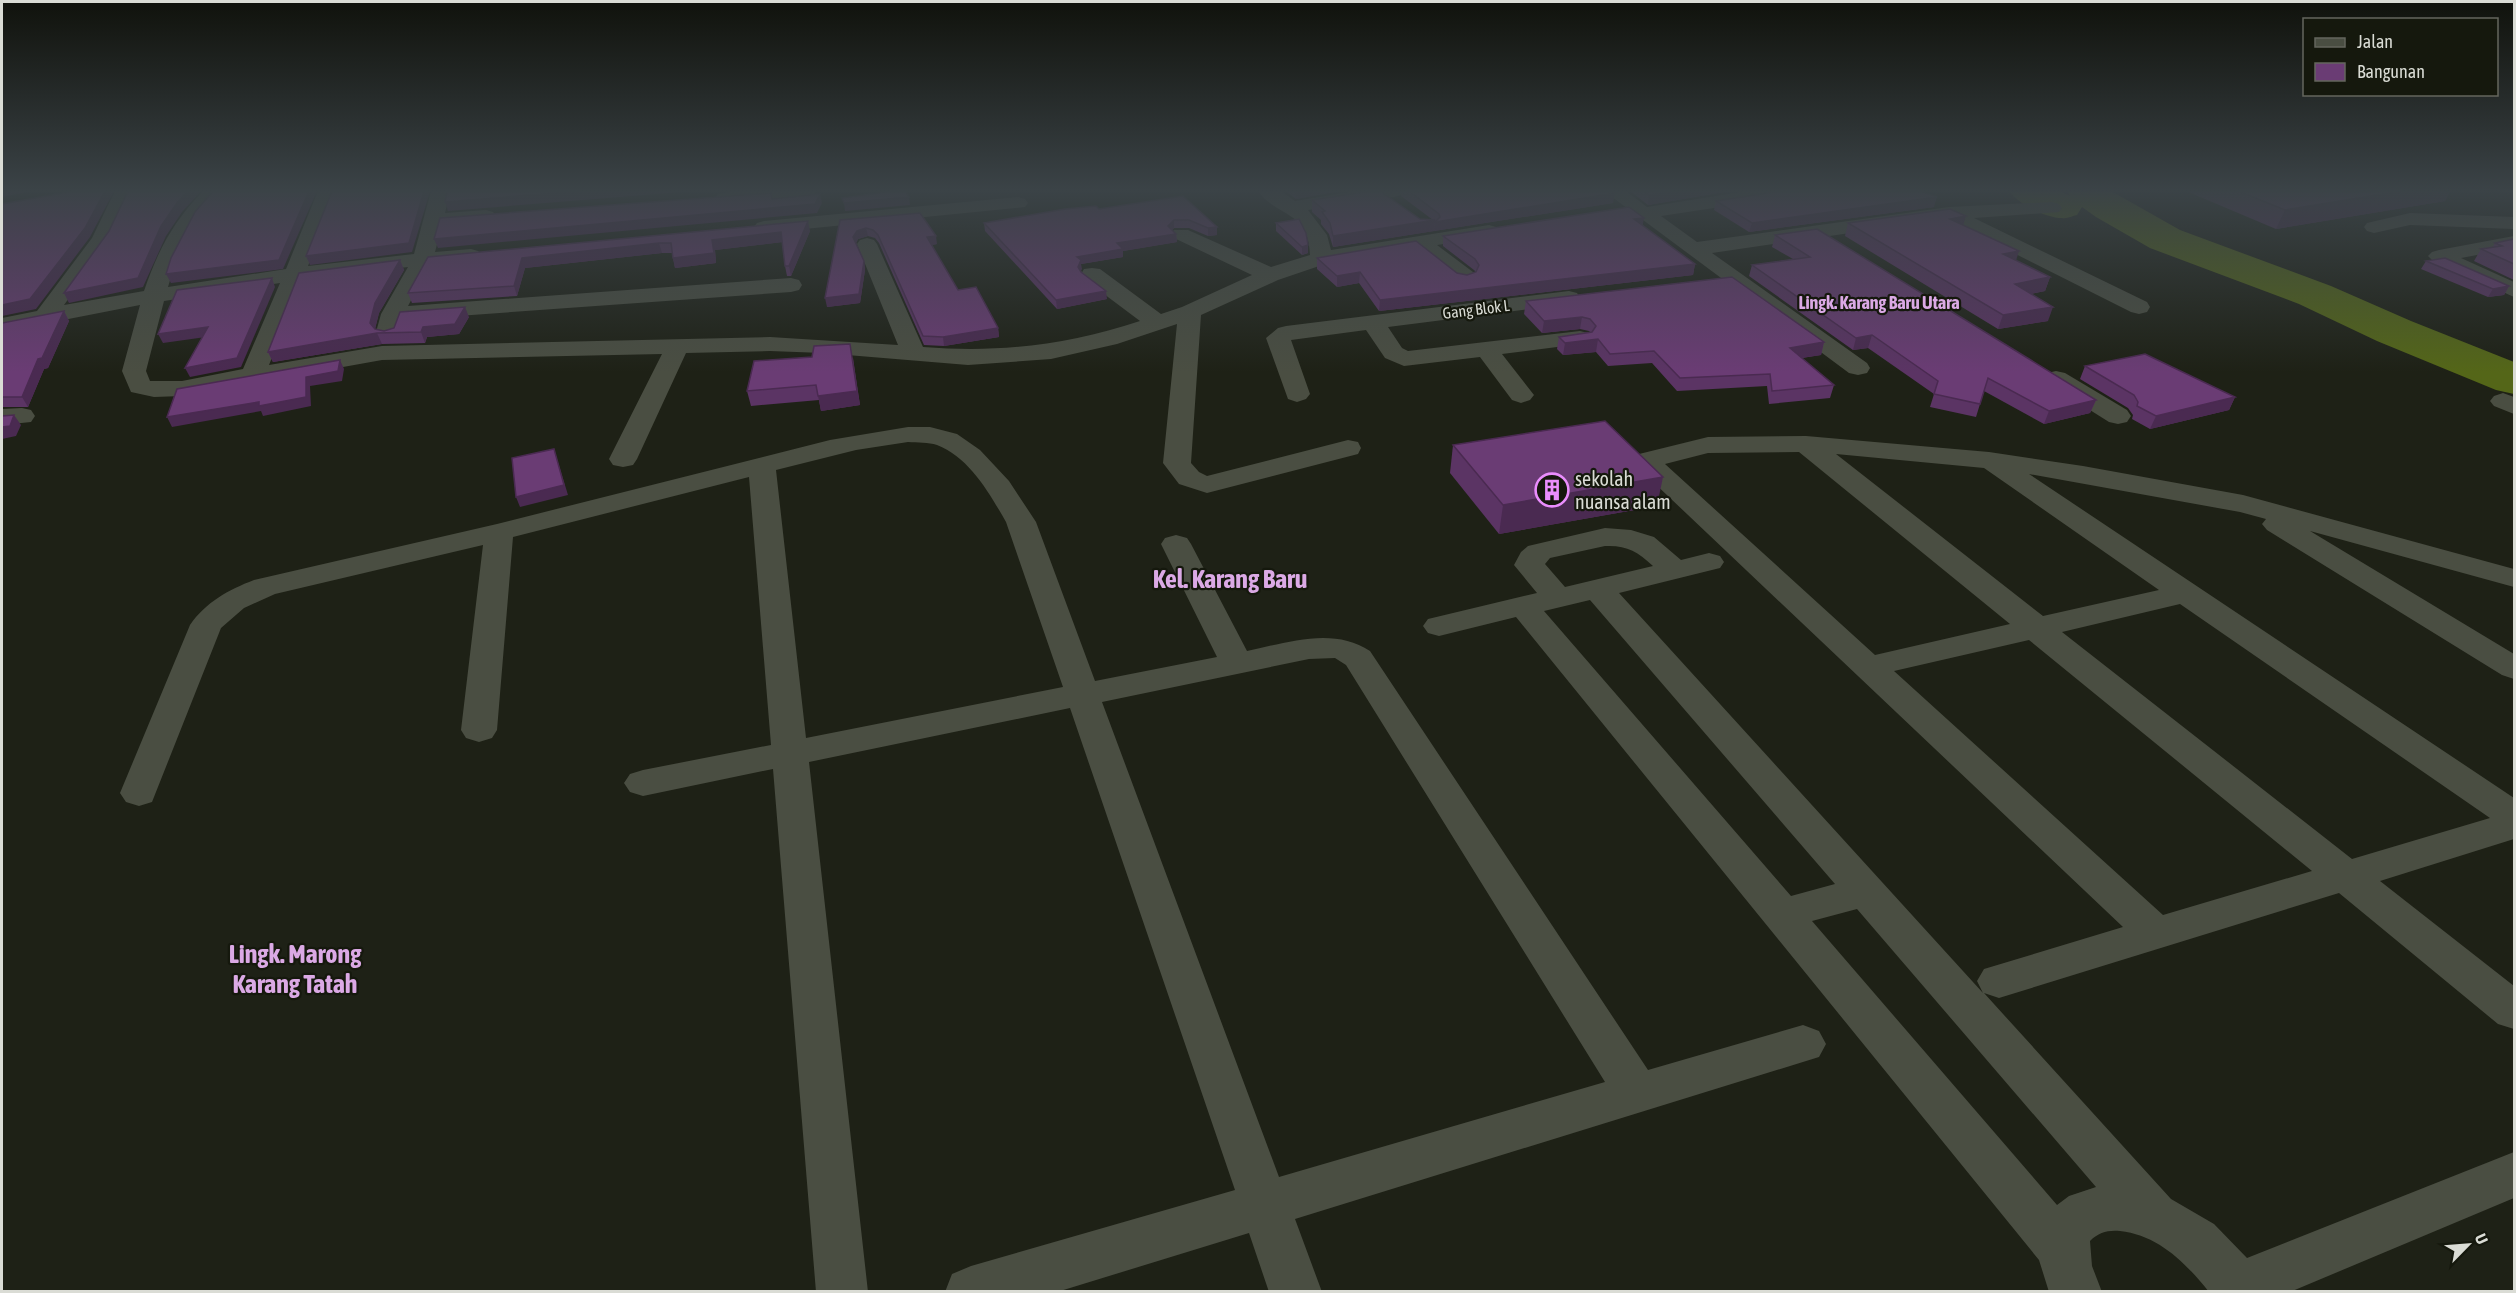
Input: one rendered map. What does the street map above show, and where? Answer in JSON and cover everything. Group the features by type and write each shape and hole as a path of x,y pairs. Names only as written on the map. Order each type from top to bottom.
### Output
{"street":[{"path":"45,316 93,251"},
{"path":"171,251 163,267 134,371 140,387 168,389 382,353 678,345 823,346 914,355 996,358 1051,352 1100,342 1190,312 1270,275 1321,258 1362,251"},
{"path":"253,375 302,251"},
{"path":"382,353 392,314 425,251"},
{"path":"870,251 914,355"},
{"path":"1219,251 1270,275"},
{"path":"1320,251 1321,258"},
{"path":"1432,251 1465,277"},
{"path":"1697,251 1858,368"},
{"path":"2026,251 2139,308"},
{"path":"2460,251 2439,256 2514,290"},
{"path":"2,325 155,294 292,274 495,253"},
{"path":"1092,274 1158,323"},
{"path":"1700,283 1734,279"},
{"path":"392,314 791,285"},
{"name":"Gang Blok L","path":"1297,394 1278,338 1286,333 1594,295"},
{"path":"1190,312 1177,463 1187,478 1194,483 1207,485 1348,448"},
{"path":"1372,321 1393,353 1404,359 1580,338"},
{"path":"623,459 678,345"},
{"path":"1485,348 1521,395"},
{"path":"2038,367 2118,416"},
{"path":"139,793 206,625 218,611 237,598 265,587 880,438 931,435 946,439 959,446 978,463 1006,496 1021,522 1296,1292"},
{"path":"1806,444 2514,1011"},
{"path":"2157,934 1645,461 1708,446 1806,444 1989,460 2083,474 2243,504 2514,578"},
{"path":"1989,460 2514,816"},
{"path":"762,465 842,1292"},
{"path":"2243,504 2514,668"},
{"path":"479,730 499,532"},
{"path":"1675,571 1646,545 1620,536 1607,536 1539,552 1532,558 1529,565 1541,602 1784,914 2070,1271"},
{"path":"1176,544 1237,664"},
{"path":"1439,626 1709,561"},
{"path":"1598,589 2154,1216"},
{"path":"1868,667 2186,593"},
{"path":"643,783 1237,664 1330,647 1348,650 1358,658 1638,1094"},
{"path":"1999,981 2514,825"},
{"path":"1784,914 1865,891"},
{"path":"971,1292 1803,1044"},
{"path":"2070,1271 2067,1230 2080,1215 2100,1208 2126,1208 2154,1216 2179,1228 2221,1265 2237,1290 2514,1175"}],"building":[{"path":"2,251 67,251 30,299 2,305"},
{"path":"94,251 150,251 138,278 64,293"},
{"path":"174,251 283,251 279,260 166,274"},
{"path":"308,251 343,251 306,256"},
{"path":"488,251 583,251 522,258 514,286 408,293 428,257"},
{"path":"672,251 714,253 673,258"},
{"path":"783,251 795,251 789,266 785,266"},
{"path":"834,251 860,251 864,261 859,294 825,298"},
{"path":"885,251 935,251 958,290 976,287 998,328 943,337 923,336"},
{"path":"1010,251 1110,251 1077,257 1081,260 1078,267 1081,272 1106,291 1056,300"},
{"path":"1356,251 1429,251 1457,273 1467,275 1476,272 1479,265 1464,251 1678,251 1695,264 1380,300 1360,272 1337,276 1317,258"},
{"path":"1801,251 1853,251 2096,400 2049,411 1988,378 1980,404 1934,394 1938,381 1872,335 1856,338 1752,265 1810,257"},
{"path":"1896,251 2017,251 2003,254 2050,277 2015,284 2053,307 2003,315"},
{"path":"2486,251 2514,251 2514,264"},
{"path":"2445,258 2509,286 2493,289 2426,261"},
{"path":"400,260 375,303 370,323 375,329 384,331 394,328 400,312 465,307 455,324 423,327 421,332 377,333 268,352 299,273"},
{"path":"1732,277 1824,342 1790,348 1834,385 1772,391 1770,374 1680,378 1654,351 1610,354 1598,339 1565,343 1559,337 1592,332 1596,326 1590,319 1582,317 1544,321 1526,301"},
{"path":"272,278 237,358 185,368 208,327 158,334 177,290"},
{"path":"64,311 42,358 38,359 22,397 2,397 2,323"},
{"path":"850,344 857,391 818,396 816,385 747,391 754,361 812,357 814,346"},
{"path":"2145,354 2235,397 2156,416 2137,406 2138,402 2134,395 2085,366"},
{"path":"340,360 338,371 306,377 306,397 259,406 259,402 167,417 177,389"},
{"path":"14,415 10,426 2,427 2,416"},
{"path":"1605,421 1663,477 1503,505 1453,445"},
{"path":"554,449 564,485 516,497 512,458"}],"waterway":[{"path":"2198,251 2315,295 2394,331 2514,379"}],"place":[{"name":"sekolah nuansa alam","path":"1552,490"}],"district":[{"name":"Lingk. Karang Baru Utara","path":"1879,302"},
{"name":"Kel. Karang Baru","path":"1230,579"},
{"name":"Lingk. Marong Karang Tatah","path":"295,969"}]}
